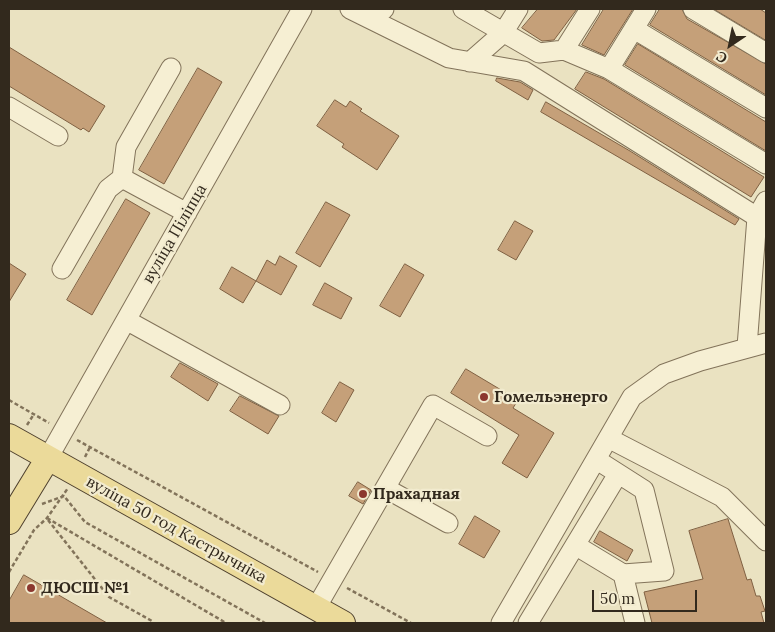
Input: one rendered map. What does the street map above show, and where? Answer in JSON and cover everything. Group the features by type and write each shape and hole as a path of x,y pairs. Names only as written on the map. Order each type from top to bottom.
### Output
{"main road":[{"name":"вуліца 50 год Кастрычніка","path":"9,436 343,623"},
{"path":"9,522 48,458"}],"street":[{"path":"356,12 384,9"},
{"path":"463,9 539,53 564,50 609,69 766,164"},
{"path":"470,62 503,33 518,9"},
{"path":"564,50 590,9"},
{"path":"609,69 646,9"},
{"path":"693,9 766,53"},
{"name":"вуліца Піліпца","path":"48,458 187,213 294,12"},
{"path":"356,12 449,58 524,71 762,209 759,298 747,347"},
{"path":"634,29 766,108"},
{"path":"524,71 539,53"},
{"path":"62,269 108,189 122,178 126,147 171,68"},
{"path":"9,107 58,136"},
{"path":"122,178 187,213"},
{"path":"126,320 280,405"},
{"path":"501,623 610,439 632,397 664,374 747,347 766,343"},
{"path":"316,608 387,489 433,405 487,436"},
{"path":"610,439 722,497 766,540"},
{"path":"575,545 623,574 664,571 644,490 597,460"},
{"path":"528,623 618,474"},
{"path":"387,489 448,523"},
{"path":"623,574 635,623"}],"path":[{"path":"9,400 411,623"},
{"path":"24,496 41,505 64,496"},
{"path":"9,572 34,530 47,518 64,496"},
{"path":"64,496 85,522 265,623"},
{"path":"47,518 109,597 152,621"},
{"path":"47,518 226,623"}],"building":[{"path":"538,9 577,9 554,40 542,41 522,28"},
{"path":"604,9 633,9 604,55 582,45"},
{"path":"660,9 682,9 687,19 766,64 766,95 650,25"},
{"path":"714,9 760,9 766,13 766,40"},
{"path":"638,44 766,122 766,151 625,65"},
{"path":"9,47 105,106 89,132 83,128 81,130 9,86"},
{"path":"198,68 222,82 164,184 139,170"},
{"path":"586,72 604,79 764,177 751,197 575,89"},
{"path":"497,78 520,82 533,90 528,100 496,81"},
{"path":"335,100 346,107 350,101 362,109 360,111 399,136 377,170 342,147 344,144 317,126"},
{"path":"546,102 630,151 739,219 735,225 541,112"},
{"path":"126,199 150,213 92,315 67,300"},
{"path":"326,202 350,215 320,267 296,253"},
{"path":"515,221 533,231 516,260 498,250"},
{"path":"280,256 297,266 281,295 256,281 267,260 275,265"},
{"path":"9,263 26,274 9,302"},
{"path":"405,264 424,275 400,317 380,306"},
{"path":"232,267 256,281 243,303 220,289"},
{"path":"325,283 352,298 341,319 313,305"},
{"path":"180,363 218,384 208,401 171,377"},
{"path":"466,369 518,400 513,408 554,433 527,478 502,463 519,435 451,393"},
{"path":"340,382 354,390 336,422 322,413"},
{"path":"240,396 279,416 268,434 230,411"},
{"name":"Прахадная","path":"358,482 371,490 363,504 349,496"},
{"path":"475,516 500,531 484,558 459,544"},
{"path":"728,519 747,580 751,579 756,596 760,596 765,611 761,612 764,623 652,623 644,592 703,579 689,531"},
{"path":"600,531 633,550 627,561 594,542"},
{"name":"ДЮСШ №1","path":"24,575 107,623 9,623 9,601"}],"place":[{"name":"Гомельэнерго","path":"484,397"},
{"name":"Прахадная","path":"363,494"},
{"name":"ДЮСШ №1","path":"31,588"}]}
